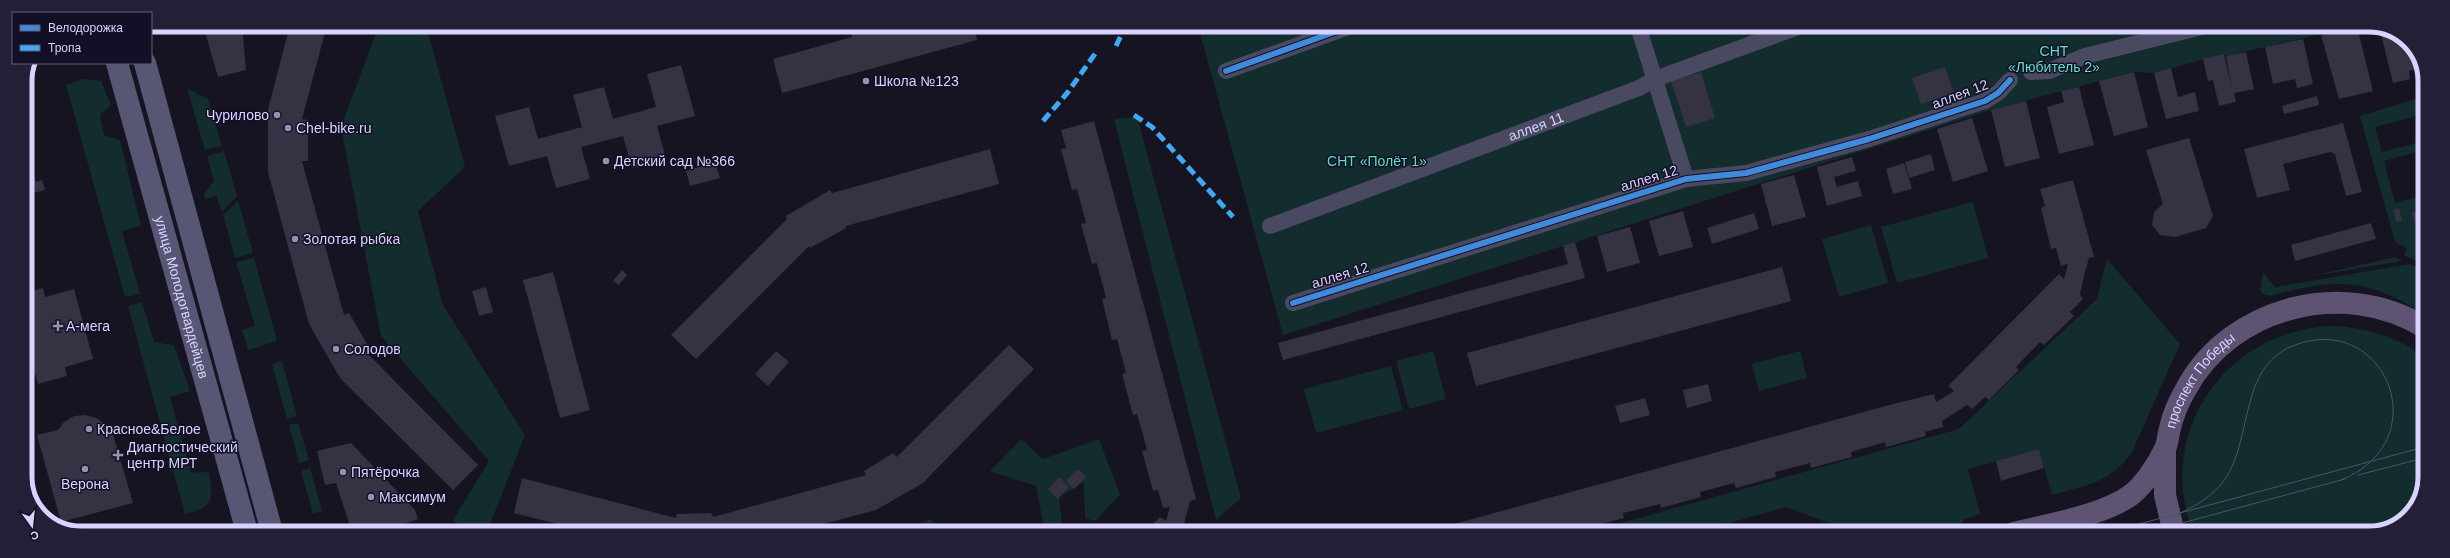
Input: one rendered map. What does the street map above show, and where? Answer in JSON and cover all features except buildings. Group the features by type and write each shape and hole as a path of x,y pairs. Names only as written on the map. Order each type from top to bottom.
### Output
{"main road":[{"name":"улица Молодогвардейцев","path":"117,64 245,526"},
{"name":"улица Молодогвардейцев","path":"145,64 270,526"},
{"name":"проспект Победы","path":"2040,526 2093,512 2132,494 2148,476 2165,448 2177,407 2198,370 2228,340 2264,318 2307,305 2352,303 2395,313 2418,324"},
{"path":"2165,448 2164,495 2172,526"}],"street":[{"path":"1226,71 1334,32"},
{"path":"1640,32 1686,179"},
{"name":"аллея 11","path":"1270,226 1639,88 1655,79 1784,32"},
{"path":"2032,72 2049,71 2085,56 2182,32"},
{"name":"аллея 12","path":"1293,303 1686,179 1746,173 1870,139 1984,101 1998,93 2010,80"}],"green space":[{"path":"376,32 428,32 465,167 418,211 443,305 525,435 489,526 461,526 453,520 489,461 381,336 341,127"},
{"name":"СНТ «Полёт 1»","path":"1200,32 2329,32 2226,56 2224,54 2154,73 2134,72 1991,110 1283,335"},
{"path":"83,79 101,81 111,105 100,115 104,135 120,140 141,226 122,231 140,294 125,297 66,85"},
{"path":"187,88 208,99 222,146 205,150"},
{"path":"2418,98 2418,116 2375,127 2382,152 2418,143 2418,152 2384,161 2395,203 2418,197 2418,262 2404,255 2407,248 2395,242 2360,116"},
{"path":"1137,117 1241,498 1216,520 1114,119"},
{"path":"224,151 237,196 222,212 216,195 205,200 204,194 214,181 207,156"},
{"path":"238,201 253,253 235,258 223,215"},
{"path":"1973,202 1988,258 1897,283 1881,227"},
{"path":"1871,225 1888,283 1839,297 1822,239"},
{"path":"2395,257 2402,261 2307,277"},
{"path":"254,258 277,341 248,350 242,330 255,326 236,262"},
{"path":"2107,259 2180,344 2132,452 2116,470 2097,481 2052,495 2039,449 1968,469 1980,514 1964,519 1960,526 1836,526 1786,507 1718,526 1610,526 1959,429 2097,299"},
{"path":"2410,264 2418,268 2418,311 2384,293 2366,287 2349,284 2313,286 2269,296 2263,294 2260,290 2263,272 2275,287"},
{"path":"142,302 154,342 174,345 190,391 170,397 191,473 209,472 211,496 209,501 201,509 185,514 128,306"},
{"path":"2334,326 2370,331 2393,339 2418,353 2418,477 2417,486 2411,501 2399,516 2375,526 2191,526 2183,495 2184,458 2192,423 2209,392 2232,366 2261,345 2296,332"},
{"path":"1433,351 1446,399 1409,409 1396,361"},
{"path":"1800,351 1807,378 1759,391 1752,364"},
{"path":"282,361 297,416 287,419 272,364"},
{"path":"1391,366 1403,410 1316,433 1304,389"},
{"path":"298,423 309,460 299,463 289,425"},
{"path":"1021,439 1043,459 1099,439 1120,495 1095,521 1085,518 1084,482 1059,497 1062,526 1044,526 1036,486 990,471"},
{"path":"310,468 322,511 313,514 301,471"},
{"path":"929,519 940,526 917,526"}],"tram line":[{"path":"2180,513 2205,499 2221,485 2234,462 2250,402 2256,384 2265,367 2279,353 2298,344 2329,340 2355,347 2376,364 2389,386 2393,412 2388,438 2371,462 2341,480"},
{"path":"2132,526 2418,449"},
{"path":"2358,475 2418,460"},
{"path":"2171,526 2345,479"}],"marked path":[{"path":"1116,46 1123,32"},
{"path":"1043,121 1068,92 1097,51"},
{"path":"1134,115 1152,127 1233,217"}],"cycle path":[{"path":"1226,71 1334,32"},
{"path":"1293,303 1686,179 1746,173 1869,139 1985,101 1998,93 2010,80"}],"place":[{"name":"Школа №123","path":"866,81"},
{"name":"Чурилово","path":"277,115"},
{"name":"Chel-bike.ru","path":"288,128"},
{"name":"Детский сад №366","path":"606,161"},
{"name":"Золотая рыбка","path":"295,239"},
{"name":"А-мега","path":"58,326"},
{"name":"Солодов","path":"336,349"},
{"name":"Красное&Белое","path":"89,429"},
{"name":"Диагностический центр МРТ","path":"118,455"},
{"name":"Верона","path":"85,469"},
{"name":"Пятёрочка","path":"343,472"},
{"name":"Максимум","path":"371,497"}],"park label":[{"name":"СНТ «Любитель 2»","path":"2054,60"}]}
